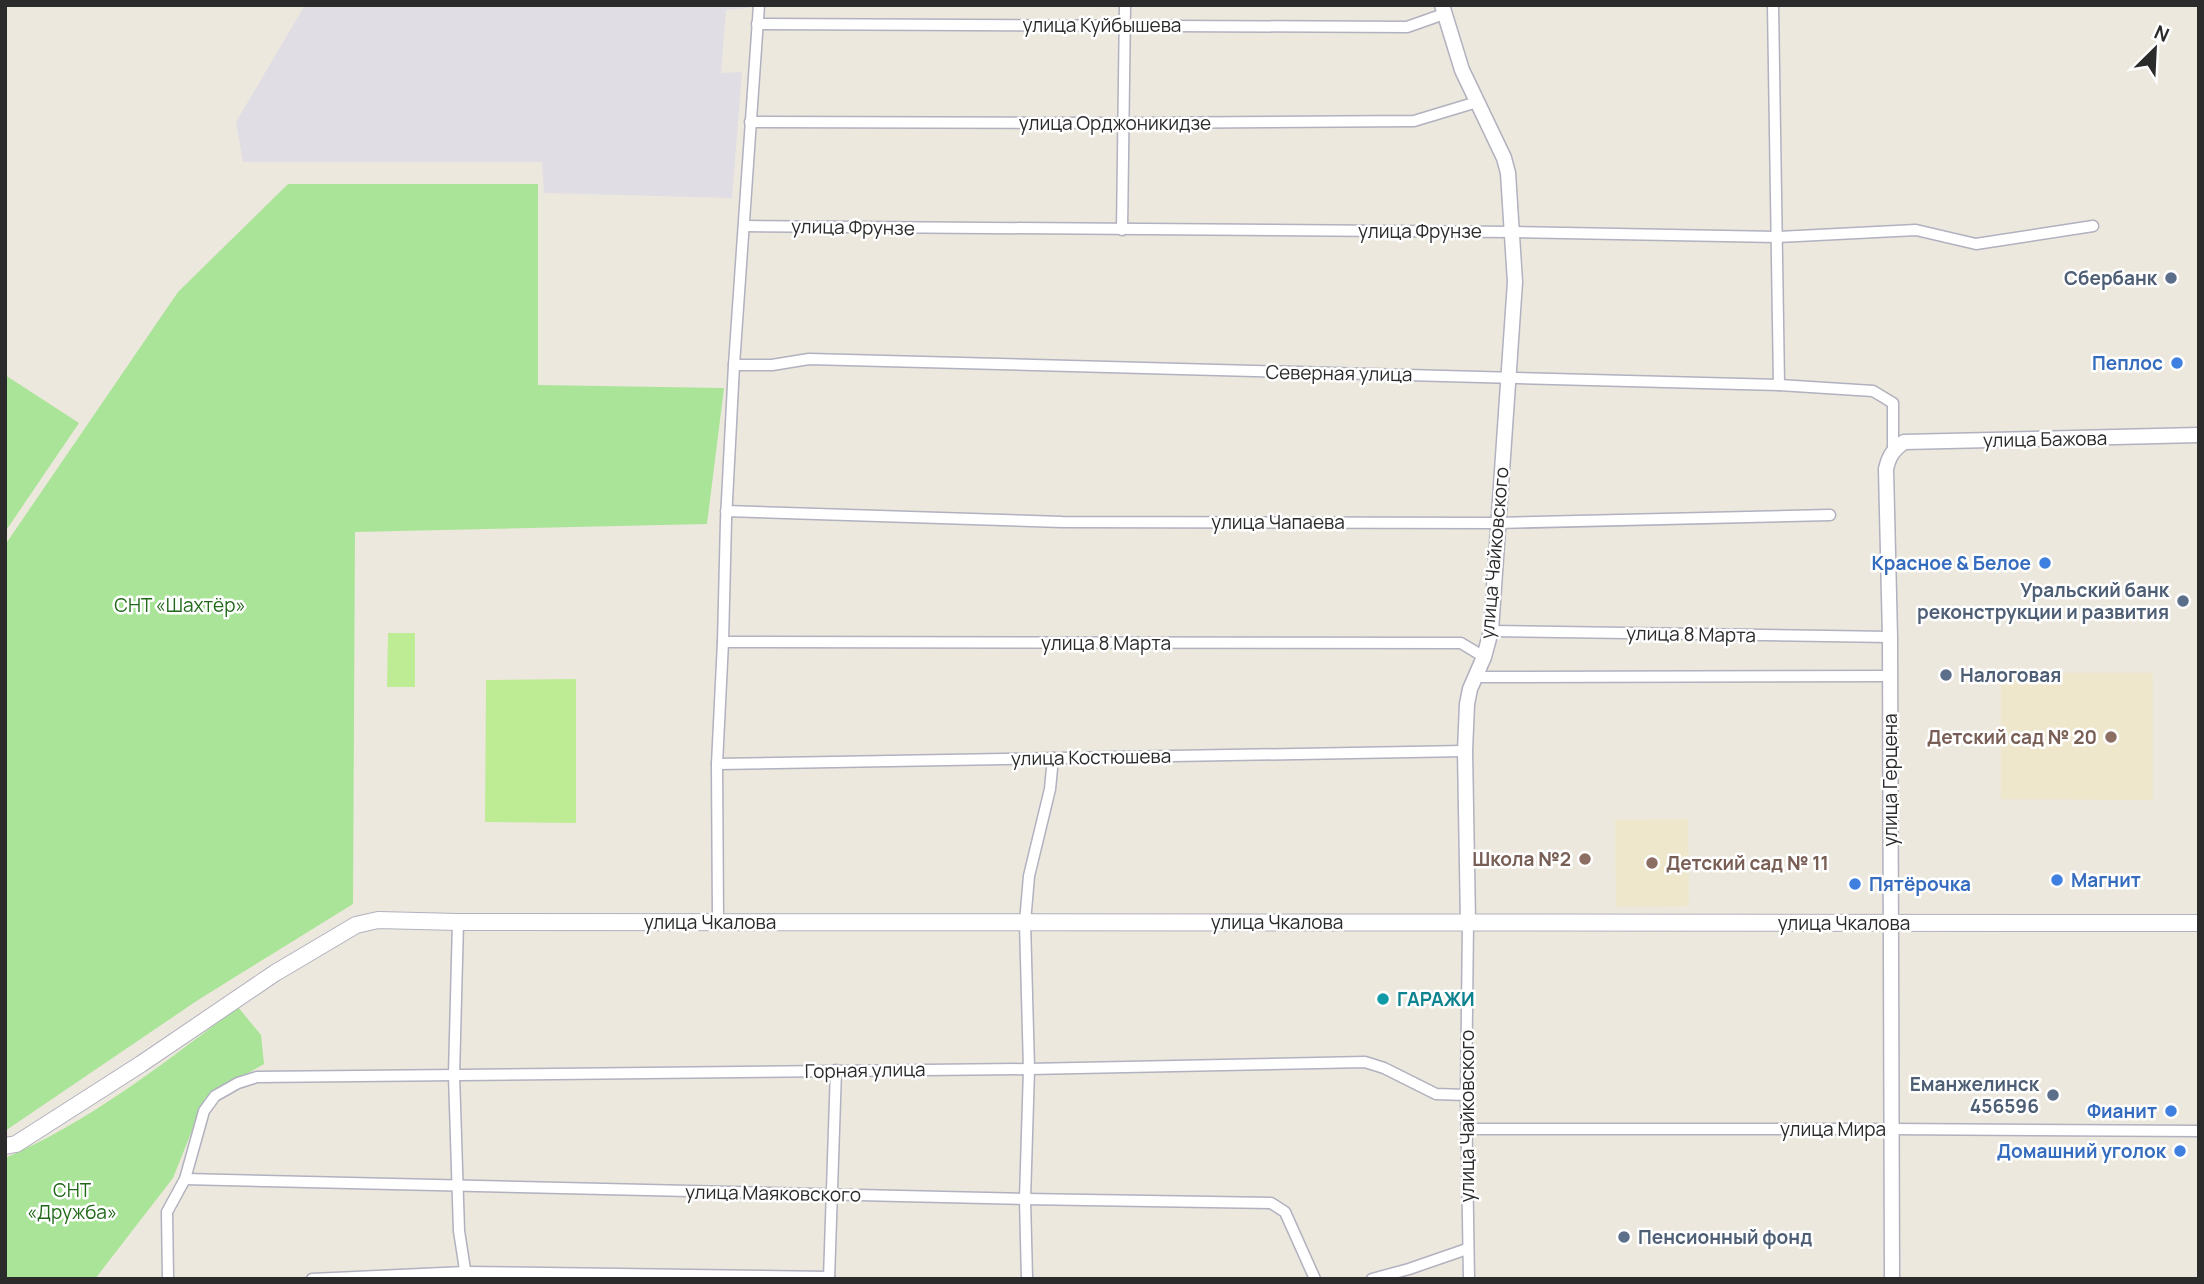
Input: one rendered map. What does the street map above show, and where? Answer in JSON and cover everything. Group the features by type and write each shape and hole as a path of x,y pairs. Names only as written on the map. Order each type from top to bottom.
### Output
{"main road":[{"name":"улица Чкалова","path":"5,1146 16,1144 141,1064 275,973 356,925 378,920 2199,923"}],"street":[{"path":"718,921 717,764 726,511 759,5"},
{"path":"1122,230 1125,5"},
{"path":"1773,5 1779,385"},
{"name":"улица Куйбышева","path":"757,24 1407,27 1443,10"},
{"name":"улица Чайковского","path":"1443,10 1462,70 1504,158 1513,232 1515,282 1491,631 1467,704 1466,1095 1469,1279"},
{"name":"улица Орджоникидзе","path":"750,122 1414,121 1477,102"},
{"name":"улица Фрунзе","path":"744,226 1513,232 1777,237 1916,230 1976,244 2093,226"},
{"name":"Северная улица","path":"734,365 772,365 809,359 1779,385 1873,390 1893,403 1893,450"},
{"name":"улица Бажова","path":"1893,450 1904,442 2199,435"},
{"name":"улица Герцена","path":"1892,1279 1890,637 1886,469 1893,450"},
{"name":"улица Чапаева","path":"726,511 1062,522 1498,523 1830,514"},
{"name":"улица 8 Марта","path":"1491,631 1890,637"},
{"name":"улица 8 Марта","path":"723,642 1461,643 1484,657"},
{"path":"1475,677 1890,676"},
{"name":"улица Костюшева","path":"717,764 1465,751"},
{"path":"1027,1279 1025,1199 1029,1069 1025,922 1029,876 1050,789 1053,758"},
{"path":"458,922 454,1075 456,1185 466,1275"},
{"name":"Горная улица","path":"185,1179 204,1111 215,1096 238,1083 257,1077 1029,1069 1365,1062 1384,1068 1436,1094 1466,1095"},
{"path":"312,1279 466,1275 829,1278 836,1070"},
{"name":"улица Мира","path":"1468,1129 2199,1131"},
{"path":"168,1279 167,1212 185,1179"},
{"name":"улица Маяковского","path":"185,1179 1271,1203 1285,1212 1315,1279"},
{"path":"1372,1279 1467,1249"}],"shaded area":[{"path":"305,5 749,5 748,8 726,10 721,73 742,72 732,198 544,193 542,162 243,162 236,122"},
{"path":"2001,673 2153,673 2153,800 2001,799"},
{"name":"Детский сад № 11","path":"1688,819 1689,906 1616,907 1615,820"}],"green space":[{"name":"СНТ «Шахтёр»","path":"288,184 538,184 538,385 724,388 707,524 355,532 353,904 198,1000 5,1131 5,545 178,292"},
{"path":"5,375 79,423 5,532"},
{"path":"388,633 415,633 415,687 387,687"},
{"path":"576,679 576,823 485,822 486,680"},
{"name":"СНТ «Дружба»","path":"238,1007 261,1035 264,1064 205,1098 173,1178 95,1279 5,1279 5,1158 97,1109"}],"place":[{"name":"Сбербанк","path":"2171,278"},
{"name":"Пеплос","path":"2177,363"},
{"name":"Красное & Белое","path":"2045,563"},
{"name":"Уральский банк реконструкции и развития","path":"2183,601"},
{"name":"Налоговая","path":"1946,675"},
{"name":"Детский сад № 20","path":"2111,737"},
{"name":"Школа №2","path":"1585,859"},
{"name":"Детский сад № 11","path":"1652,863"},
{"name":"Магнит","path":"2057,880"},
{"name":"Пятёрочка","path":"1855,884"},
{"name":"ГАРАЖИ","path":"1383,999"},
{"name":"Еманжелинск 456596","path":"2053,1095"},
{"name":"Фианит","path":"2171,1111"},
{"name":"Домашний уголок","path":"2180,1151"},
{"name":"Пенсионный фонд","path":"1624,1237"}]}
